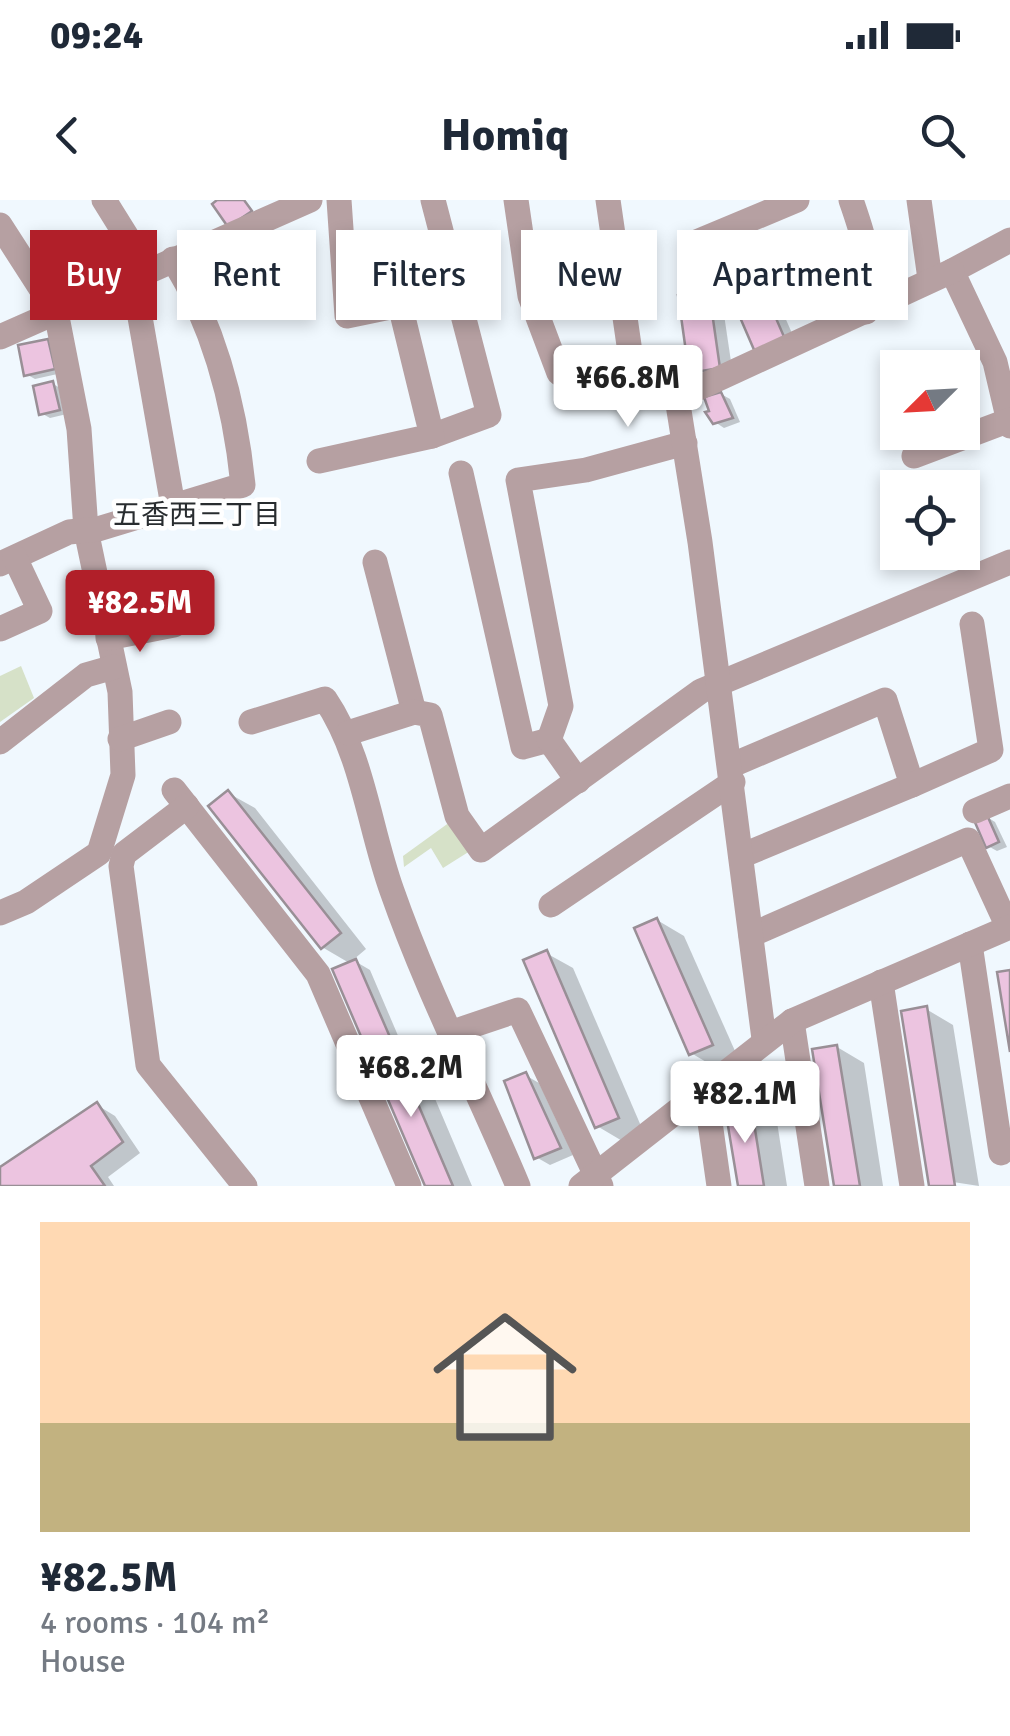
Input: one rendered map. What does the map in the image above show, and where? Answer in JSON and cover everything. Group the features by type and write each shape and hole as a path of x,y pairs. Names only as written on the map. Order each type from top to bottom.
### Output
{"street":[{"path":"104,200 119,230"},
{"path":"338,200 347,316 400,305 432,436"},
{"path":"319,461 432,436 489,415 433,200"},
{"path":"516,200 530,296 559,372 631,360 608,200"},
{"path":"725,230 797,200"},
{"path":"851,200 862,230"},
{"path":"914,456 1010,422 995,362 941,275 919,200"},
{"path":"157,266 305,201"},
{"path":"0,225 30,272"},
{"path":"908,291 1010,240"},
{"path":"0,629 40,611 7,561 69,532 244,485 237,424 200,302 173,260"},
{"path":"0,337 38,320"},
{"path":"0,914 26,902 99,852 122,775 114,667 86,530 79,428 58,320"},
{"path":"147,320 173,506"},
{"path":"764,1039 732,774 716,686 677,398 848,320"},
{"path":"549,740 560,706 518,480 586,470 685,443"},
{"path":"461,473 523,747 549,740"},
{"path":"375,562 414,712"},
{"path":"348,734 414,712 430,715 457,816 481,850 702,691 1010,562"},
{"path":"741,856 990,750 972,624"},
{"path":"108,638 174,626"},
{"path":"0,742 86,675 114,667"},
{"path":"251,722 324,698 348,734 367,815 393,895 518,1186"},
{"path":"551,904 732,774 886,700 912,785"},
{"path":"120,739 168,722"},
{"path":"549,740 578,781"},
{"path":"975,811 1010,796"},
{"path":"244,1186 148,1065 121,866 124,854 181,798 318,974 409,1186"},
{"path":"454,1032 518,1010 592,1182 764,1039 792,1021 1009,927 968,840 750,935"},
{"path":"970,944 1001,1153"},
{"path":"881,982 912,1186"},
{"path":"792,1021 817,1186"},
{"path":"705,1087 719,1186"}],"green space":[{"path":"21,666 34,698 0,722 0,676"},
{"path":"450,822 470,851 443,868 431,848 404,867 403,856"}],"building":[{"path":"217,200 244,200 252,211 228,227 212,204"},
{"path":"682,320 713,320 720,368 689,373"},
{"path":"741,320 777,320 785,339 755,352"},
{"path":"48,339 55,369 24,376 18,345"},
{"path":"53,381 60,410 39,415 33,386"},
{"path":"721,392 733,418 713,424 705,412 709,411 704,397"},
{"path":"228,790 341,933 321,949 208,806"},
{"path":"987,815 999,842 986,848 974,820"},
{"path":"657,918 713,1045 689,1055 634,928"},
{"path":"547,950 619,1118 595,1128 523,960"},
{"path":"356,959 393,1044 369,1055 332,969"},
{"path":"1010,970 1010,1052 997,972"},
{"path":"927,1006 955,1186 929,1186 901,1011"},
{"path":"837,1045 860,1186 834,1186 812,1049"},
{"path":"395,1050 453,1186 425,1186 371,1060"},
{"path":"526,1072 561,1148 534,1159 504,1081"},
{"path":"97,1102 123,1142 91,1166 105,1186 0,1186 0,1167"},
{"path":"751,1104 764,1186 738,1186 725,1108"}],"district":[{"name":"五香西三丁目","path":"197,514"}]}
